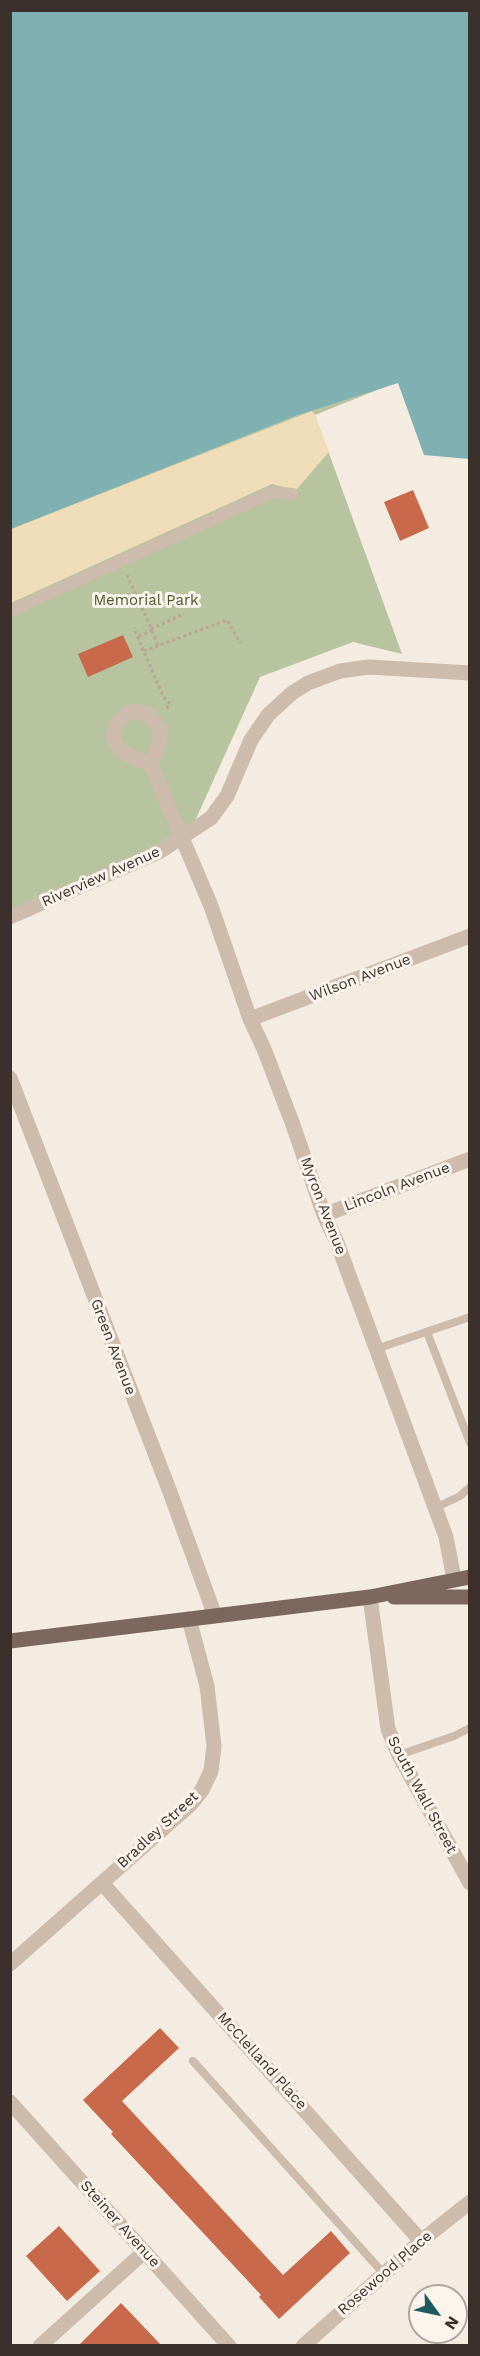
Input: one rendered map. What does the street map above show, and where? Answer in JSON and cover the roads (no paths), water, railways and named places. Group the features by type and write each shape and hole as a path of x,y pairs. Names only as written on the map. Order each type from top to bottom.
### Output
{"main road":[{"path":"10,1641 370,1597 462,1578"},
{"path":"370,1597 470,1598"}],"street":[{"path":"10,611 273,492 293,494"},
{"name":"Riverview Avenue","path":"10,917 159,852 211,818 227,796 251,740 268,715 292,693 308,683 340,671 369,667 470,673"},
{"path":"133,711 142,711 150,715 160,729 160,738 151,765 122,752 115,743 113,735 116,724 133,711"},
{"name":"Myron Avenue","path":"151,765 211,906 250,1019 268,1059 324,1215 462,1578"},
{"name":"Wilson Avenue","path":"250,1019 470,936"},
{"name":"Green Avenue","path":"10,1078 170,1492 215,1616"},
{"name":"Lincoln Avenue","path":"324,1215 470,1159"},
{"name":"South Wall Street","path":"370,1597 384,1714 392,1741 470,1883"},
{"name":"Bradley Street","path":"10,1964 190,1805 202,1790 211,1771 214,1746 207,1686 189,1619"},
{"name":"McClelland Place","path":"102,1883 421,2241"},
{"name":"Steiner Avenue","path":"10,2102 229,2346"},
{"name":"Rosewood Place","path":"303,2346 421,2241 470,2202"},
{"path":"40,2346 144,2252"}],"lane":[{"path":"376,1349 470,1317"},
{"path":"427,1332 470,1443"},
{"path":"435,1508 460,1496 470,1488"},
{"path":"399,1755 470,1728"},
{"path":"193,2061 384,2274"}],"water":[{"path":"11,10 469,11 469,459 424,455 398,383 295,416 11,529"}],"park label":[{"name":"Memorial Park","path":"146,601"}]}
